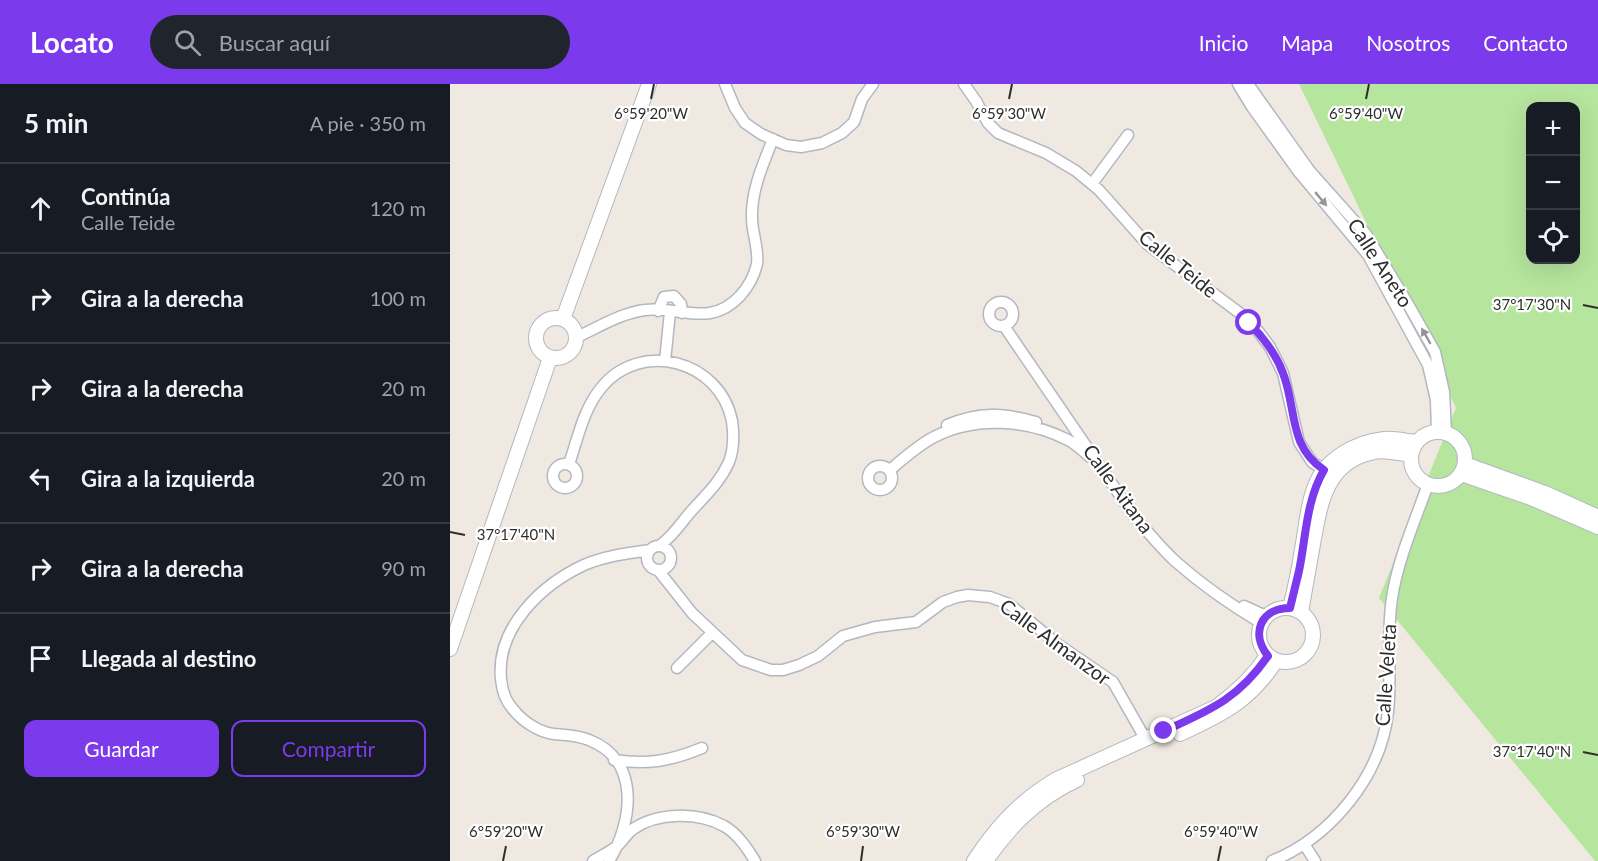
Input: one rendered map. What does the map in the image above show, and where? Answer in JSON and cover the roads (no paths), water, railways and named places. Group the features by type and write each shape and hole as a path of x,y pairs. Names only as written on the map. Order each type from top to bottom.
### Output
{"street":[{"path":"562,319 649,84"},
{"path":"725,84 735,108 745,123 786,145 801,147 822,143 842,133 854,122 862,99 873,84"},
{"name":"Calle Teide","path":"964,84 988,123 998,133 1046,153 1076,171 1092,184 1147,244 1241,314 1258,331 1270,347 1283,373 1299,442 1312,462 1324,470"},
{"name":"Calle Teide","path":"974,84 976,101"},
{"name":"Calle Aneto","path":"1238,84 1298,171 1368,255 1428,365 1442,432"},
{"name":"Calle Aneto","path":"1248,84 1309,170 1366,234 1435,352 1444,392 1442,432"},
{"path":"1092,184 1128,135"},
{"path":"577,337 621,316 646,310 700,315 714,313 734,303 752,280 757,263 758,249 752,218 753,199 759,174 773,139"},
{"path":"658,311 664,297 674,296 681,304 682,313"},
{"path":"665,361 670,312"},
{"path":"556,318 572,326 577,337 574,350 563,358 550,358 544,355 537,345 537,332 544,322 556,318"},
{"name":"Calle Aitana","path":"1007,324 1066,426 1084,438 1132,505 1176,554 1263,620"},
{"path":"450,649 550,358"},
{"name":"Calle Almanzor","path":"569,464 587,409 602,387 621,370 655,360 676,362 710,380 722,395 730,413 734,436 730,459 722,477 678,530 654,548"},
{"path":"888,469 935,436 960,427 982,423 1011,423 1047,431 1066,426 1070,441 1099,464"},
{"path":"1295,610 1321,501 1335,475 1347,464 1370,452 1413,448 1429,433 1442,432 1460,441 1466,456 1463,469 1455,481 1446,485 1428,484 1414,472 1411,464 1413,448"},
{"name":"Calle Aitana","path":"1084,438 1134,516 1174,560 1231,605 1263,620"},
{"path":"1295,610 1311,501 1315,485 1324,470 1349,450 1365,443 1386,439 1413,448"},
{"path":"1463,469 1545,492 1598,517"},
{"path":"1463,469 1598,528"},
{"name":"Calle Veleta","path":"1272,861 1304,844 1336,817 1353,797 1370,770 1380,745 1388,712 1389,623 1396,577 1428,484"},
{"name":"Calle Almanzor","path":"674,589 670,559 678,530"},
{"path":"653,568 647,557 654,548"},
{"path":"609,861 618,845 628,810 628,793 623,771 597,743 566,734 552,734 533,727 521,718 511,707 503,691 500,660 506,639 514,624 554,582 585,565 615,556 654,548 666,548 670,559 665,569 653,568 615,556"},
{"name":"Calle Almanzor","path":"653,568 712,633 742,660 771,670 783,670 818,656 843,636 875,627 916,622 943,603 957,597 969,595 990,597 1009,604 1056,643 1113,681 1146,740"},
{"path":"1281,608 1295,610 1312,626 1312,643 1302,658 1285,663 1272,658 1259,641 1263,620 1281,608"},
{"path":"677,668 712,633"},
{"path":"974,861 987,840 1010,813 1037,791 1055,780 1216,707 1244,685 1272,658"},
{"path":"986,861 1018,819 1045,798 1064,787 1225,714 1264,680 1272,658"},
{"path":"614,760 660,762 702,748"},
{"path":"593,861 618,845 633,829 651,821 675,815 701,818 725,826 744,844 754,861"},
{"path":"1304,844 1315,861"}]}
